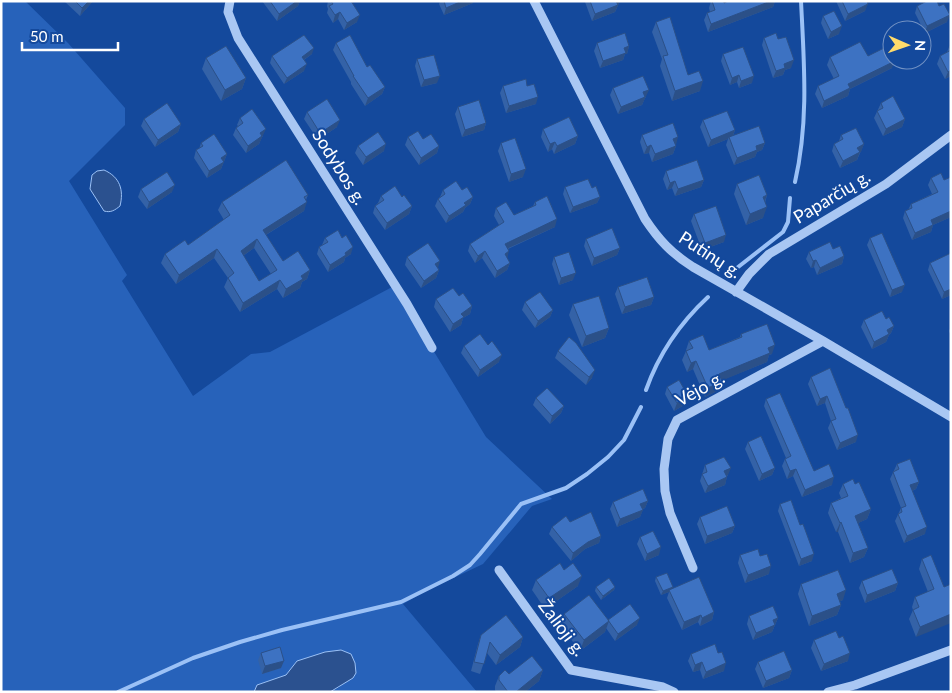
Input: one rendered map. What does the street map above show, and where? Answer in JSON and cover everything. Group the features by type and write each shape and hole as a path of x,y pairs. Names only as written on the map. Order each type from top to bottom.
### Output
{"street":[{"name":"Sodybos g.","path":"230,1 228,12 238,38 402,296 432,348"},
{"name":"Putinų g.","path":"534,1 645,219 674,254 692,267 951,416"},
{"name":"Paparčių g.","path":"736,292 749,274 770,254 886,184 951,135"},
{"name":"Vėjo g.","path":"693,568 670,513 665,491 664,469 668,439 677,420 823,341"},
{"name":"Žalioji g.","path":"499,570 571,670 663,688 674,692"},
{"path":"828,692 855,685 951,650"}],"shaded area":[{"path":"1,1 25,1 68,43 125,108 125,125 69,181 127,275 122,281 193,396 251,354 270,352 394,286 486,437 552,499 532,506 483,564 403,604 477,692 330,692 340,687 297,661 286,675 257,685 254,692 1,692"},
{"path":"104,170 114,176 121,189 120,206 115,210 106,212 90,189 92,175 97,171"},
{"path":"341,650 351,654 355,663 356,673 353,678 330,692 254,692 257,685 286,675 297,661 325,652"}],"building":[{"path":"75,1 89,1 82,8"},
{"path":"270,1 297,1 279,14"},
{"path":"331,1 351,1 360,15 347,23 340,12 335,15 329,6 333,4"},
{"path":"444,1 462,1 446,8"},
{"path":"590,1 616,1 618,5 595,14"},
{"path":"712,1 724,1 724,3 728,1 771,1 711,24 707,13 715,10"},
{"path":"842,1 867,1 868,4 848,14"},
{"path":"927,1 937,1 939,6 944,4 950,15 932,24 932,20 924,20 917,6"},
{"path":"834,11 842,26 831,32 823,16"},
{"path":"670,17 688,75 699,71 703,81 675,91 663,56 668,55 656,22"},
{"path":"625,33 629,46 624,48 626,53 603,61 597,43"},
{"path":"776,33 778,39 786,37 794,60 784,64 785,68 776,71 764,38"},
{"path":"304,35 314,48 302,57 307,64 287,78 272,56"},
{"path":"350,35 367,67 370,65 385,87 368,98 353,76 336,43"},
{"path":"860,42 868,56 882,49 882,67 848,84 850,88 824,101 818,86 839,76 830,57"},
{"path":"226,46 246,78 225,90 206,58"},
{"path":"743,47 754,76 741,81 739,75 732,78 723,54"},
{"path":"951,50 951,70 948,72 940,56"},
{"path":"434,55 440,76 424,80 417,59"},
{"path":"643,76 649,90 643,92 645,97 621,107 613,88"},
{"path":"526,79 527,86 534,84 538,97 509,106 503,86"},
{"path":"893,96 905,119 886,129 877,111 883,108 881,103"},
{"path":"327,99 340,120 320,133 307,112"},
{"path":"479,100 486,123 465,130 458,107"},
{"path":"167,103 181,124 158,140 144,119"},
{"path":"252,109 266,129 260,133 262,136 248,146 236,128 243,123 240,118"},
{"path":"727,111 735,130 711,140 703,120"},
{"path":"569,117 578,136 557,146 555,142 550,144 543,129"},
{"path":"673,123 678,137 673,139 676,146 655,154 651,145 647,147 642,135"},
{"path":"759,126 765,143 756,146 757,150 737,158 729,137"},
{"path":"856,128 864,144 857,148 860,152 843,161 834,144 843,139 841,135"},
{"path":"418,131 423,139 431,134 439,146 421,158 408,137"},
{"path":"378,132 386,144 366,157 358,146"},
{"path":"214,134 227,154 221,158 224,162 209,171 196,150 203,146 201,143"},
{"path":"515,138 526,169 511,174 501,143"},
{"path":"286,160 308,195 304,197 307,202 263,230 283,261 298,251 310,270 301,276 303,279 286,289 280,280 243,303 228,278 234,273 217,249 179,275 165,254 185,240 188,245 230,215 222,202","holes":["257,239 277,270 259,281 241,251"]},
{"path":"697,160 704,180 678,189 675,181 670,183 666,171"},
{"path":"167,172 175,185 149,202 141,189"},
{"path":"941,173 944,180 951,177 951,211 931,220 933,225 915,233 905,211 912,208 911,204 938,192 931,178"},
{"path":"759,175 767,195 763,197 767,207 750,214 737,184"},
{"path":"588,179 592,188 596,186 600,197 573,207 565,187"},
{"path":"456,181 462,190 467,187 473,197 464,203 466,205 449,216 438,199 445,194 443,190"},
{"path":"395,186 402,197 404,195 412,206 387,223 375,206 384,200 381,196"},
{"path":"547,196 557,219 505,244 509,251 505,254 510,263 497,271 485,251 478,256 470,244 504,222 496,208 506,202 514,215 536,205 535,202"},
{"path":"716,206 726,235 705,243 694,214"},
{"path":"612,228 620,248 594,258 586,239"},
{"path":"338,230 342,238 346,235 353,247 345,253 346,255 330,265 319,247 328,242 325,238"},
{"path":"882,233 905,285 892,290 870,238"},
{"path":"830,242 833,249 840,246 844,256 820,268 816,260 813,261 809,252"},
{"path":"428,243 440,261 435,264 439,270 424,281 407,257"},
{"path":"569,252 576,273 561,278 554,257"},
{"path":"951,253 951,289 944,292 930,263"},
{"path":"647,277 654,297 625,307 618,287"},
{"path":"453,288 459,296 463,293 472,306 461,314 464,317 453,324 436,299"},
{"path":"540,292 553,310 538,321 525,302"},
{"path":"599,296 609,328 586,336 573,304"},
{"path":"882,311 886,319 889,317 894,326 887,330 889,334 874,342 864,320"},
{"path":"767,324 775,345 768,348 770,353 719,374 722,381 708,388 696,361 691,363 686,351 693,348 689,341 703,335 709,350 742,337 741,334"},
{"path":"480,334 488,345 492,341 502,355 480,370 464,346"},
{"path":"569,337 576,343 595,370 589,377 558,351"},
{"path":"830,368 858,435 840,443 831,421 836,419 827,396 820,399 811,377"},
{"path":"679,380 688,396 677,403 667,387"},
{"path":"547,388 564,406 552,416 536,398"},
{"path":"780,393 814,471 829,464 834,477 805,490 796,469 790,471 785,459 791,456 766,399"},
{"path":"761,436 775,468 762,474 748,442"},
{"path":"724,457 731,468 724,471 727,477 708,486 702,474 707,472 705,465"},
{"path":"910,459 919,482 910,485 927,527 907,536 898,514 902,512 901,508 906,506 893,472 899,469 897,464"},
{"path":"853,479 855,484 859,482 871,509 855,516 868,548 853,553 841,522 831,503 848,496 843,484"},
{"path":"643,489 648,501 640,504 643,510 620,519 613,502"},
{"path":"791,500 800,525 803,524 814,554 801,559 780,504"},
{"path":"727,506 735,526 707,536 700,517"},
{"path":"591,512 601,536 588,542 573,553 552,527 566,516 570,522"},
{"path":"653,531 661,547 647,554 640,537"},
{"path":"758,549 760,556 767,554 771,566 748,575 740,555"},
{"path":"931,555 944,587 951,584 951,614 920,627 913,610 919,607 915,597 934,589 922,559"},
{"path":"560,563 564,570 573,563 582,576 549,598 536,580"},
{"path":"892,569 898,583 867,595 862,581"},
{"path":"838,570 846,590 837,594 841,605 812,616 801,584"},
{"path":"667,573 673,587 663,591 656,577"},
{"path":"699,577 714,612 702,618 701,615 684,622 669,590"},
{"path":"609,578 615,587 603,596 596,587"},
{"path":"589,595 609,621 584,640 564,614"},
{"path":"630,604 640,618 618,634 608,620"},
{"path":"773,606 778,618 773,620 775,625 756,633 749,616"},
{"path":"506,615 523,637 500,655 490,642 484,664 474,662 481,635"},
{"path":"836,631 839,638 843,636 850,653 824,664 814,640"},
{"path":"715,644 718,653 722,652 726,663 706,672 702,662 695,665 691,654"},
{"path":"280,647 284,661 265,666 261,653"},
{"path":"784,651 792,670 766,681 758,662"},
{"path":"532,656 543,670 516,692 508,692 499,680 499,676 505,670 509,674"}],"waterway":[{"path":"795,182 804,114 801,1"},
{"path":"733,271 783,232 788,222 790,198"},
{"path":"646,390 651,376 671,340 708,297"},
{"path":"118,692 193,658 282,630 401,602 453,576 470,565 521,504 566,488 608,457 624,440 641,407"}]}
